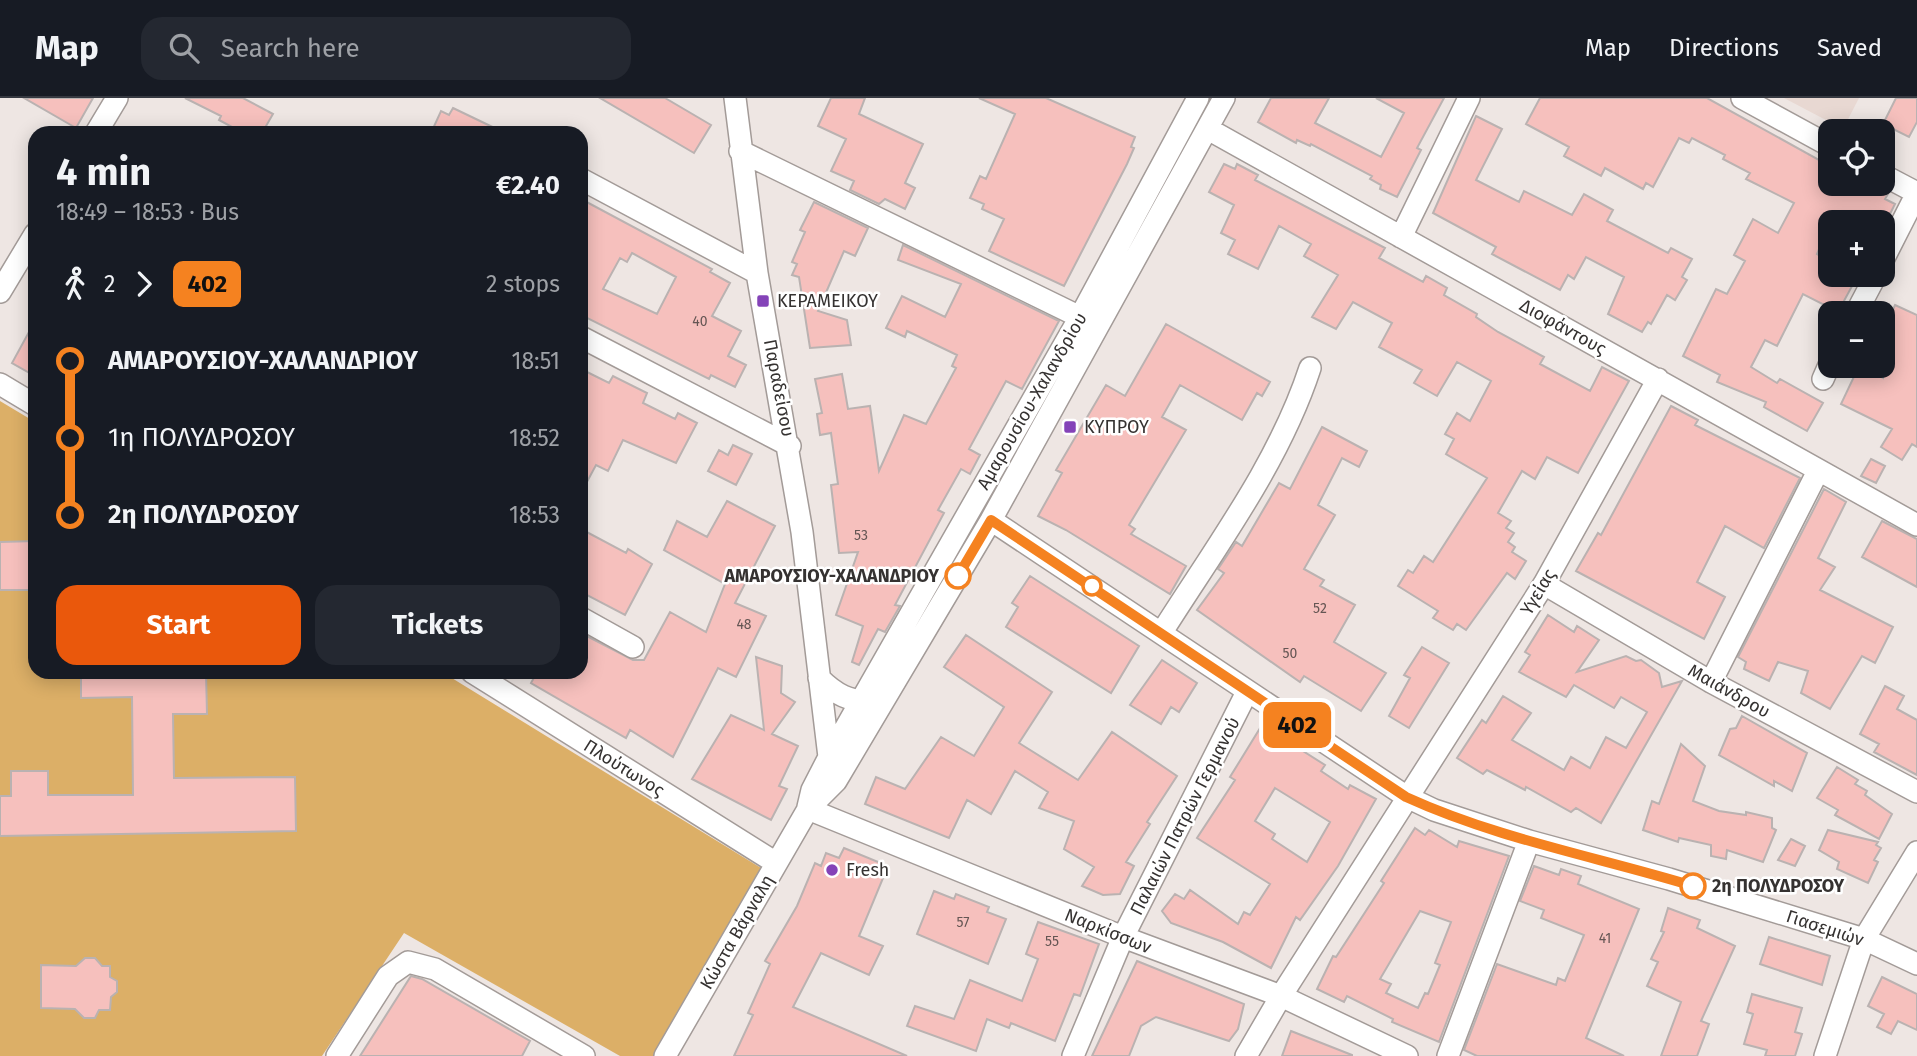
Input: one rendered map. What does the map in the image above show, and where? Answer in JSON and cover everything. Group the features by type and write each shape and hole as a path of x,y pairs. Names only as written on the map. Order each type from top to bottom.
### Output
{"street":[{"path":"100,126 117,98"},
{"name":"Αμαρουσίου-Χαλανδρίου","path":"862,701 1080,317 1198,98"},
{"name":"Αμαρουσίου-Χαλανδρίου","path":"889,695 991,520 1224,98"},
{"path":"1401,237 1469,98"},
{"path":"1742,98 1781,108 1818,137"},
{"name":"Παραδείσου","path":"732,101 757,273 790,446 829,757"},
{"name":"Διοφάντους","path":"1208,129 1917,525"},
{"path":"740,151 1080,317"},
{"path":"1895,181 1917,193 1895,236"},
{"path":"588,183 757,273"},
{"path":"0,292 28,246"},
{"path":"588,343 790,446"},
{"path":"1162,632 1253,487 1294,411 1310,368"},
{"name":"Υγείας","path":"1246,1056 1406,797 1544,584 1658,379"},
{"path":"0,384 28,401"},
{"path":"1711,682 1818,471"},
{"name":"Γιασεμιών","path":"991,520 1406,797 1434,810 1529,841 1669,879 1864,939 1917,964"},
{"name":"Μαιάνδρου","path":"1544,584 1711,682 1917,792"},
{"path":"588,622 633,648"},
{"path":"819,678 839,695 862,701 889,695"},
{"name":"Πλούτωνος","path":"483,679 776,863"},
{"name":"Παλαιών Πατρών Γερμανού","path":"1073,1056 1123,937 1247,692"},
{"name":"Κώστα Βάρναλη","path":"665,1056 808,809 836,781 889,695"},
{"name":"Κώστα Βάρναλη","path":"808,809 812,790 862,701"},
{"name":"Ναρκίσσων","path":"808,809 1123,937 1281,996 1407,1056"},
{"path":"1448,1056 1529,841"},
{"path":"1825,1056 1864,939 1917,852"},
{"path":"337,1056 388,976 408,962 435,970 584,1056"}],"shaded area":[{"path":"1784,98 1859,98 1848,119 1824,119"},
{"path":"0,401 28,418 28,679 453,679 761,868 655,1056 620,1056 404,933 322,1056 0,1056"}],"building":[{"path":"24,98 93,98 77,126 73,126"},
{"path":"185,98 243,98 273,114 266,126 230,126 219,120 221,116"},
{"path":"600,98 665,98 711,125 694,153"},
{"path":"831,98 865,98 859,114 923,144 905,183 915,188 905,209 885,199 879,204 850,190 854,181 831,171 846,139 818,126"},
{"path":"979,98 1046,98 1135,137 1131,147 1134,148 1127,164 1064,286 989,251 1004,219 982,209 984,204 970,198 980,176 986,179 1015,114"},
{"path":"1271,98 1329,98 1315,123 1381,157 1404,113 1376,98 1444,98 1417,148 1421,150 1397,197 1380,189 1381,185 1370,179 1372,176 1311,144 1310,146 1297,140 1296,143 1258,122"},
{"path":"1540,98 1707,98 1818,159 1818,196 1887,196 1885,199 1895,204 1892,210 1818,210 1818,287 1852,287 1844,301 1818,302 1803,294 1777,346 1765,340 1751,367 1777,383 1780,379 1823,403 1807,431 1764,407 1766,402 1717,382 1720,375 1683,356 1716,289 1727,294 1745,261 1734,255 1753,219 1778,233 1794,203 1746,179 1750,173 1723,159 1725,155 1692,138 1689,143 1679,138 1653,187 1646,183 1643,189 1605,168 1601,176 1564,156 1569,147 1526,124"},
{"path":"1896,98 1917,98 1917,122 1909,137 1895,130 1895,119 1886,119"},
{"path":"453,108 490,126 434,126 441,111 449,115"},
{"path":"1476,116 1502,129 1476,180 1519,202 1524,191 1572,215 1584,194 1613,210 1607,221 1668,253 1671,248 1692,259 1682,277 1687,280 1675,300 1667,295 1651,324 1648,322 1642,332 1608,314 1624,277 1586,257 1574,279 1568,275 1560,290 1492,254 1496,247 1433,213"},
{"path":"1224,164 1235,169 1237,164 1258,175 1255,180 1385,248 1379,258 1423,282 1426,276 1447,288 1444,295 1477,314 1476,317 1498,332 1544,357 1540,364 1590,391 1602,367 1629,381 1578,473 1547,457 1535,479 1522,471 1498,513 1511,521 1506,528 1514,533 1508,542 1515,547 1512,552 1526,561 1515,579 1507,573 1466,630 1457,624 1453,630 1433,618 1438,611 1398,586 1408,570 1413,573 1424,556 1433,562 1487,478 1446,454 1454,439 1445,434 1457,413 1470,421 1491,381 1457,362 1437,396 1414,383 1422,370 1379,347 1392,323 1353,302 1336,329 1312,317 1338,275 1304,256 1311,244 1279,226 1258,269 1228,254 1235,240 1221,233 1234,205 1209,192"},
{"path":"814,202 868,228 855,256 844,251 818,311 847,320 851,345 810,348 799,277 792,275 797,264 792,262 805,232 800,230"},
{"path":"588,203 712,269 710,272 730,283 712,316 741,331 728,356 746,365 735,387 711,375 709,379 588,318","holes":["632,253 676,277 657,314 603,289 620,258 627,262"]},
{"path":"903,245 1059,321 1022,389 1006,381 969,449 980,455 970,474 961,469 938,510 944,513 895,605 900,606 885,632 878,629 859,665 852,662 863,626 836,615 858,552 839,553 831,485 838,484 831,433 820,435 817,414 822,413 815,379 842,374 848,409 870,406 879,471 904,415 926,424 956,368 952,366 957,355 907,331 905,337 886,328 902,296 945,317 961,284 898,260"},
{"path":"1895,305 1917,315 1917,447 1912,444 1902,460 1881,447 1892,429 1841,404 1853,378 1895,378"},
{"path":"1166,324 1270,382 1262,396 1257,393 1242,420 1180,385 1162,417 1186,430 1129,525 1135,529 1131,534 1186,566 1170,594 1066,530 1038,516 1062,473 1056,470 1106,385 1125,396"},
{"path":"28,334 28,372 12,363"},
{"path":"588,372 609,383 613,376 647,393 643,403 675,419 678,413 697,423 676,463 623,440 608,471 596,465 588,480"},
{"path":"1671,406 1698,420 1695,425 1800,478 1764,548 1725,526 1697,582 1725,597 1704,639 1576,571 1598,533 1601,535"},
{"path":"1322,427 1367,451 1359,467 1342,458 1318,505 1335,515 1304,569 1324,580 1320,586 1355,605 1334,642 1386,673 1361,711 1304,676 1300,682 1197,610 1224,573 1218,569 1236,542 1242,546 1279,483 1290,489"},
{"path":"733,445 752,454 736,485 708,471 719,450 728,455"},
{"path":"1871,459 1885,466 1876,483 1861,476"},
{"path":"1824,489 1846,502 1818,558 1835,567 1820,590 1893,627 1875,663 1862,656 1830,709 1801,693 1808,671 1778,662 1769,681 1744,669 1746,662 1738,657"},
{"path":"727,501 775,526 735,603 766,616 736,677 718,668 673,757 630,730 626,738 531,683 533,679 588,679 588,637 633,660 644,660 670,612 706,632 725,584 664,550 677,521 707,537"},
{"path":"1882,521 1917,539 1917,587 1862,557"},
{"path":"588,533 626,553 628,549 652,564 625,615 588,596"},
{"path":"28,541 28,590 0,590 0,542"},
{"path":"1030,576 1139,646 1111,693 1006,627 1018,607 1012,603"},
{"path":"1548,615 1574,632 1577,626 1599,640 1577,672 1626,656 1636,661 1641,660 1659,673 1662,687 1682,681 1601,823 1576,808 1571,812 1526,787 1525,790 1487,770 1483,774 1457,758 1482,720 1486,723 1503,696 1531,713 1512,740 1564,770 1571,757 1590,768 1606,737 1626,748 1647,712 1621,697 1614,708 1574,685 1566,697 1519,672 1530,655 1525,652"},
{"path":"966,635 1052,692 1019,743 1078,780 1112,732 1177,776 1147,822 1150,824 1126,862 1134,866 1120,894 1103,895 1082,886 1094,867 1064,849 1074,821 1039,808 1048,792 1015,771 991,814 967,800 949,838 865,804 876,777 905,789 941,737 974,756 1004,707 944,667"},
{"path":"1422,647 1449,663 1409,728 1389,716 1410,678 1404,675"},
{"path":"756,657 782,666 781,693 795,702 772,734 798,746 779,786 787,789 771,820 692,779 731,715 764,730"},
{"path":"1162,660 1197,683 1179,712 1171,707 1161,724 1130,705"},
{"path":"81,679 206,679 207,714 173,714 174,778 295,777 296,831 0,836 0,796 11,796 11,771 48,771 48,795 133,795 132,697 81,698"},
{"path":"1885,686 1904,696 1897,709 1917,720 1917,775 1874,752 1879,744 1860,734"},
{"path":"1742,716 1807,753 1792,791 1774,781 1774,786 1719,755 1730,729 1736,728"},
{"path":"1262,725 1325,765 1321,771 1348,789 1350,785 1376,799 1338,866 1300,920 1296,917 1271,968 1223,942 1171,923 1162,911 1175,894 1184,899 1190,890 1238,924 1244,912 1250,915 1270,884 1197,838 1235,780 1230,777","holes":["1275,788 1330,822 1307,862 1272,839 1275,834 1255,821"]},
{"path":"1681,744 1705,766 1693,801 1719,811 1746,815 1746,812 1772,818 1772,828 1776,830 1763,862 1727,850 1726,859 1711,856 1711,845 1679,838 1678,842 1643,830 1652,801 1659,804"},
{"path":"1837,767 1858,780 1855,784 1867,791 1865,795 1892,814 1879,839 1835,815 1838,810 1817,798"},
{"path":"1415,828 1425,835 1429,830 1457,847 1459,841 1509,856 1439,1042 1392,1022 1393,1019 1347,996 1344,1002 1317,989 1333,956 1336,957 1384,883 1381,881","holes":["1420,911 1451,922 1435,963 1440,965 1428,994 1425,993 1418,1008 1386,993 1391,984 1380,979"]},
{"path":"1828,830 1878,842 1876,845 1881,848 1874,860 1878,862 1868,883 1837,869 1839,862 1819,850"},
{"path":"1791,839 1805,846 1795,866 1778,860"},
{"path":"844,848 888,866 859,936 883,946 869,975 821,953 793,1007 907,1056 734,1056 753,1015 748,1013 770,964 765,961 797,906 815,863 821,866 826,853 839,858"},
{"path":"1534,866 1559,875 1561,869 1581,876 1578,884 1639,909 1586,1038 1624,1056 1477,1056 1464,1050 1497,964 1556,985 1558,978 1565,981 1584,935 1541,918 1544,910 1520,901"},
{"path":"934,891 954,899 956,894 989,907 987,912 1006,919 988,964 917,934"},
{"path":"1668,908 1700,920 1697,928 1735,946 1701,1021 1709,1024 1697,1056 1661,1056 1681,1002 1647,986 1658,962 1651,959 1664,932 1661,931"},
{"path":"1038,922 1099,944 1080,996 1074,994 1055,1041 1011,1023 1009,1028 987,1019 976,1051 907,1026 915,1006 954,1019 970,980 1022,1001 1038,959 1026,954"},
{"path":"1769,937 1830,956 1822,985 1760,964"},
{"path":"85,958 95,958 102,966 110,966 110,977 117,981 117,992 111,997 110,1010 99,1010 95,1018 84,1018 75,1009 41,1008 41,965 76,966"},
{"path":"1137,961 1244,1004 1238,1029 1229,1041 1156,1017 1141,1026 1129,1056 1092,1056"},
{"path":"411,976 422,979 530,1041 522,1056 360,1056"},
{"path":"1882,977 1917,994 1917,1030 1898,1021 1891,1034 1877,1027 1884,1014 1868,1006"},
{"path":"1752,994 1802,1008 1795,1032 1802,1034 1795,1056 1765,1056 1767,1050 1744,1044 1753,1014 1747,1012"},
{"path":"1291,1031 1352,1055 1352,1056 1282,1056"}],"bus line":[{"name":"402","path":"958,576 991,520 1406,797 1434,810 1529,841 1693,886"}],"place":[{"name":"ΚΕΡΑΜΕΙΚΟΥ","path":"763,301"},
{"name":"ΚΥΠΡΟΥ","path":"1070,427"},
{"name":"ΑΜΑΡΟΥΣΙΟΥ-ΧΑΛΑΝΔΡΙΟΥ","path":"958,576"},
{"name":"Fresh","path":"832,870"},
{"name":"2η ΠΟΛΥΔΡΟΣΟΥ","path":"1693,886"}]}
